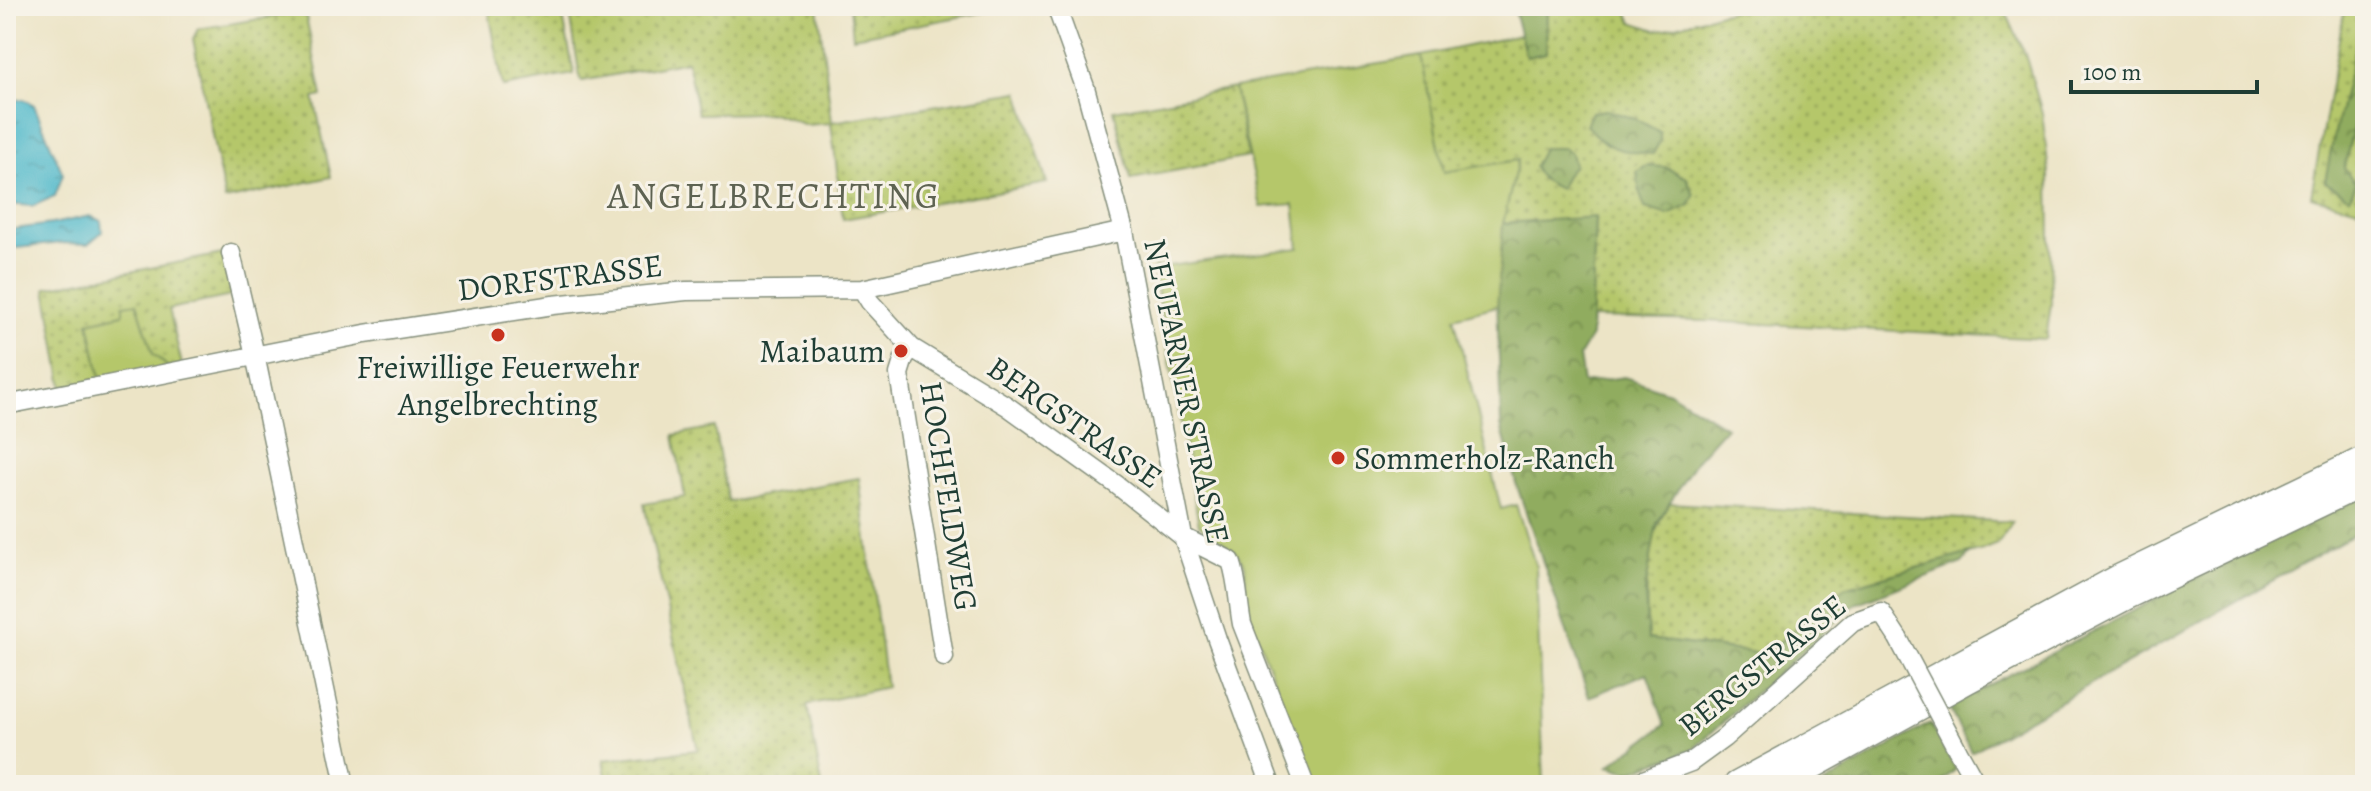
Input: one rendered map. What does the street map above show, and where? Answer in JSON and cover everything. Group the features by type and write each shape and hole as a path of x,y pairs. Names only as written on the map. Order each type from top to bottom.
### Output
{"highway":[{"path":"1737,785 2119,578 2365,459"},
{"path":"1777,785 2127,596 2365,482"}],"street":[{"name":"NEUFARNER STRASSE","path":"1056,6 1085,87 1124,231 1183,537 1271,785"},
{"name":"DORFSTRASSE","path":"6,405 415,326 611,298 686,291 862,289 1124,231"},
{"path":"231,253 345,785"},
{"name":"BERGSTRASSE","path":"862,289 912,348 1007,406 1183,537 1231,561 1237,577 1237,600 1242,624 1305,785"},
{"name":"HOCHFELDWEG","path":"912,348 904,358 899,374 944,657"},
{"name":"BERGSTRASSE","path":"1630,785 1691,762 1724,738 1853,622 1881,612 1977,785"}],"green space":[{"path":"488,6 561,6 574,74 503,87"},
{"path":"569,6 818,6 832,122 1019,92 1047,183 843,219 831,123 806,125 773,113 698,114 687,61 582,81"},
{"path":"850,6 1016,6 853,37"},
{"path":"1513,6 1547,6 1546,53 1526,57"},
{"path":"1547,6 1624,6 1632,22 1656,30 1758,6 2003,6 2025,54 2042,113 2049,173 2051,304 2046,339 1591,318 1595,218 1503,223 1518,160 1444,173 1421,56 1520,35 1526,57 1546,53"},
{"path":"2345,6 2365,6 2365,211 2311,196"},
{"path":"2364,6 2365,78 2344,168 2356,184 2350,197 2325,182"},
{"path":"297,13 306,17 322,96 314,98 331,177 225,200 193,39 198,29"},
{"path":"1421,56 1444,172 1518,160 1503,223 1497,306 1454,317 1501,509 1516,505 1536,567 1544,785 1314,785 1252,622 1246,595 1245,565 1235,551 1199,525 1157,289 1154,268 1299,248 1294,204 1261,207 1234,88"},
{"path":"1234,88 1248,157 1131,179 1114,110"},
{"path":"1606,110 1636,119 1660,132 1660,141 1653,154 1616,148 1593,133 1586,125 1592,112"},
{"path":"1543,148 1563,148 1571,153 1574,165 1560,189 1547,183 1536,171 1534,166"},
{"path":"1646,166 1665,167 1687,178 1694,195 1689,206 1668,215 1645,208 1637,172"},
{"path":"1595,217 1591,336 1579,356 1583,383 1624,377 1669,392 1726,427 1697,459 1657,523 1645,592 1648,639 1765,654 1844,588 1970,553 1962,563 1855,604 1693,749 1629,772 1608,766 1665,725 1647,673 1589,697 1516,483 1501,425 1497,294 1503,223"},
{"path":"228,253 236,295 169,309 182,365 169,368 153,354 137,303 123,314 89,322 101,380 63,387 46,288"},
{"path":"137,303 153,354 169,368 101,380 89,322 123,314 123,305"},
{"path":"714,427 728,502 859,478 886,687 807,705 822,785 608,785 603,760 698,750 644,504 685,497 674,435"},
{"path":"2365,495 2365,528 1971,752 1948,706"},
{"path":"1669,503 2013,522 1998,544 1983,550 1844,588 1765,654 1648,639 1648,569 1655,535"},
{"path":"1930,723 1956,769 1938,785 1822,785"}],"water":[{"path":"24,99 34,105 63,174 55,196 33,206 6,204 6,101"},
{"path":"90,216 101,221 102,232 88,244 61,243 8,249 6,230"}],"place":[{"name":"Freiwillige Feuerwehr Angelbrechting","path":"498,335"},
{"name":"Maibaum","path":"901,351"},
{"name":"Sommerholz-Ranch","path":"1338,458"}],"district":[{"name":"ANGELBRECHTING","path":"774,195"}]}
